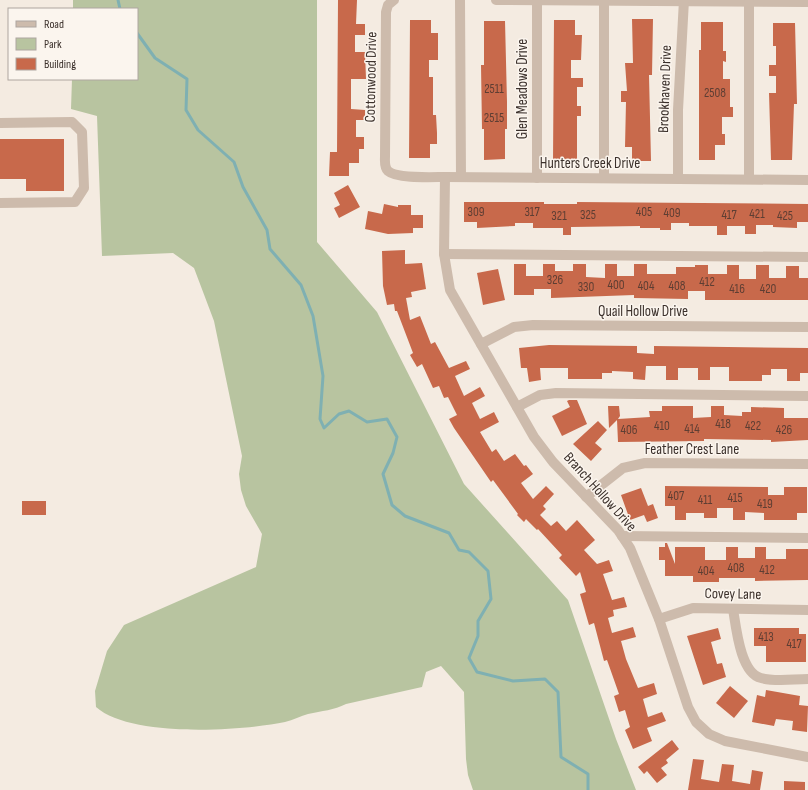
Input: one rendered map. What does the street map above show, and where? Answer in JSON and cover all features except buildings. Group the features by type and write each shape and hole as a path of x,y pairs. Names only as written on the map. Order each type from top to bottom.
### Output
{"street":[{"name":"Cottonwood Drive","path":"385,156 386,12 388,5 393,0"},
{"path":"460,0 461,177"},
{"path":"496,0 808,2"},
{"name":"Glen Meadows Drive","path":"536,0 536,178"},
{"path":"604,1 604,178"},
{"name":"Brookhaven Drive","path":"678,178 678,110 684,1"},
{"path":"749,2 749,179"},
{"path":"0,123 72,122 82,132 84,188 75,202 0,203"},
{"name":"Hunters Creek Drive","path":"385,156 386,167 389,172 399,175 445,177 808,180"},
{"name":"Branch Hollow Drive","path":"445,177 444,254 450,290 534,437 553,462 622,536 630,548 659,619 688,707 696,722 709,734 725,741 808,757"},
{"path":"444,254 808,256"},
{"name":"Quail Hollow Drive","path":"481,344 514,328 533,325 808,327"},
{"path":"517,407 540,395 556,393 808,396"},
{"name":"Feather Crest Lane","path":"586,497 623,468 645,463 808,464"},
{"path":"622,536 808,538"},
{"name":"Covey Lane","path":"659,619 693,608 808,610"},
{"path":"733,609 739,642 745,661 752,672 761,678 808,679"}],"green space":[{"path":"73,0 317,0 317,242 377,312 464,484 568,600 616,739 636,790 473,790 468,775 466,759 464,692 441,666 426,672 422,687 346,704 285,722 242,728 187,730 160,728 134,724 112,717 96,707 95,691 107,651 124,625 256,567 262,534 246,506 241,490 239,474 242,456 214,321 194,268 173,253 102,256 97,116 71,109 72,80 138,80 138,8 73,8"}],"waterway":[{"path":"118,0 120,8"},
{"path":"138,34 155,58 187,79 186,110 198,130 234,162 243,187 267,230 270,249 301,285 313,316 323,376 320,419 324,428 339,414 349,411 367,422 387,419 397,437 393,453 383,474 392,505 405,516 449,533 459,550 469,552 488,571 491,599 478,621 478,636 469,658 477,672 513,681 545,679 558,692 561,757 588,774 588,790"}]}
